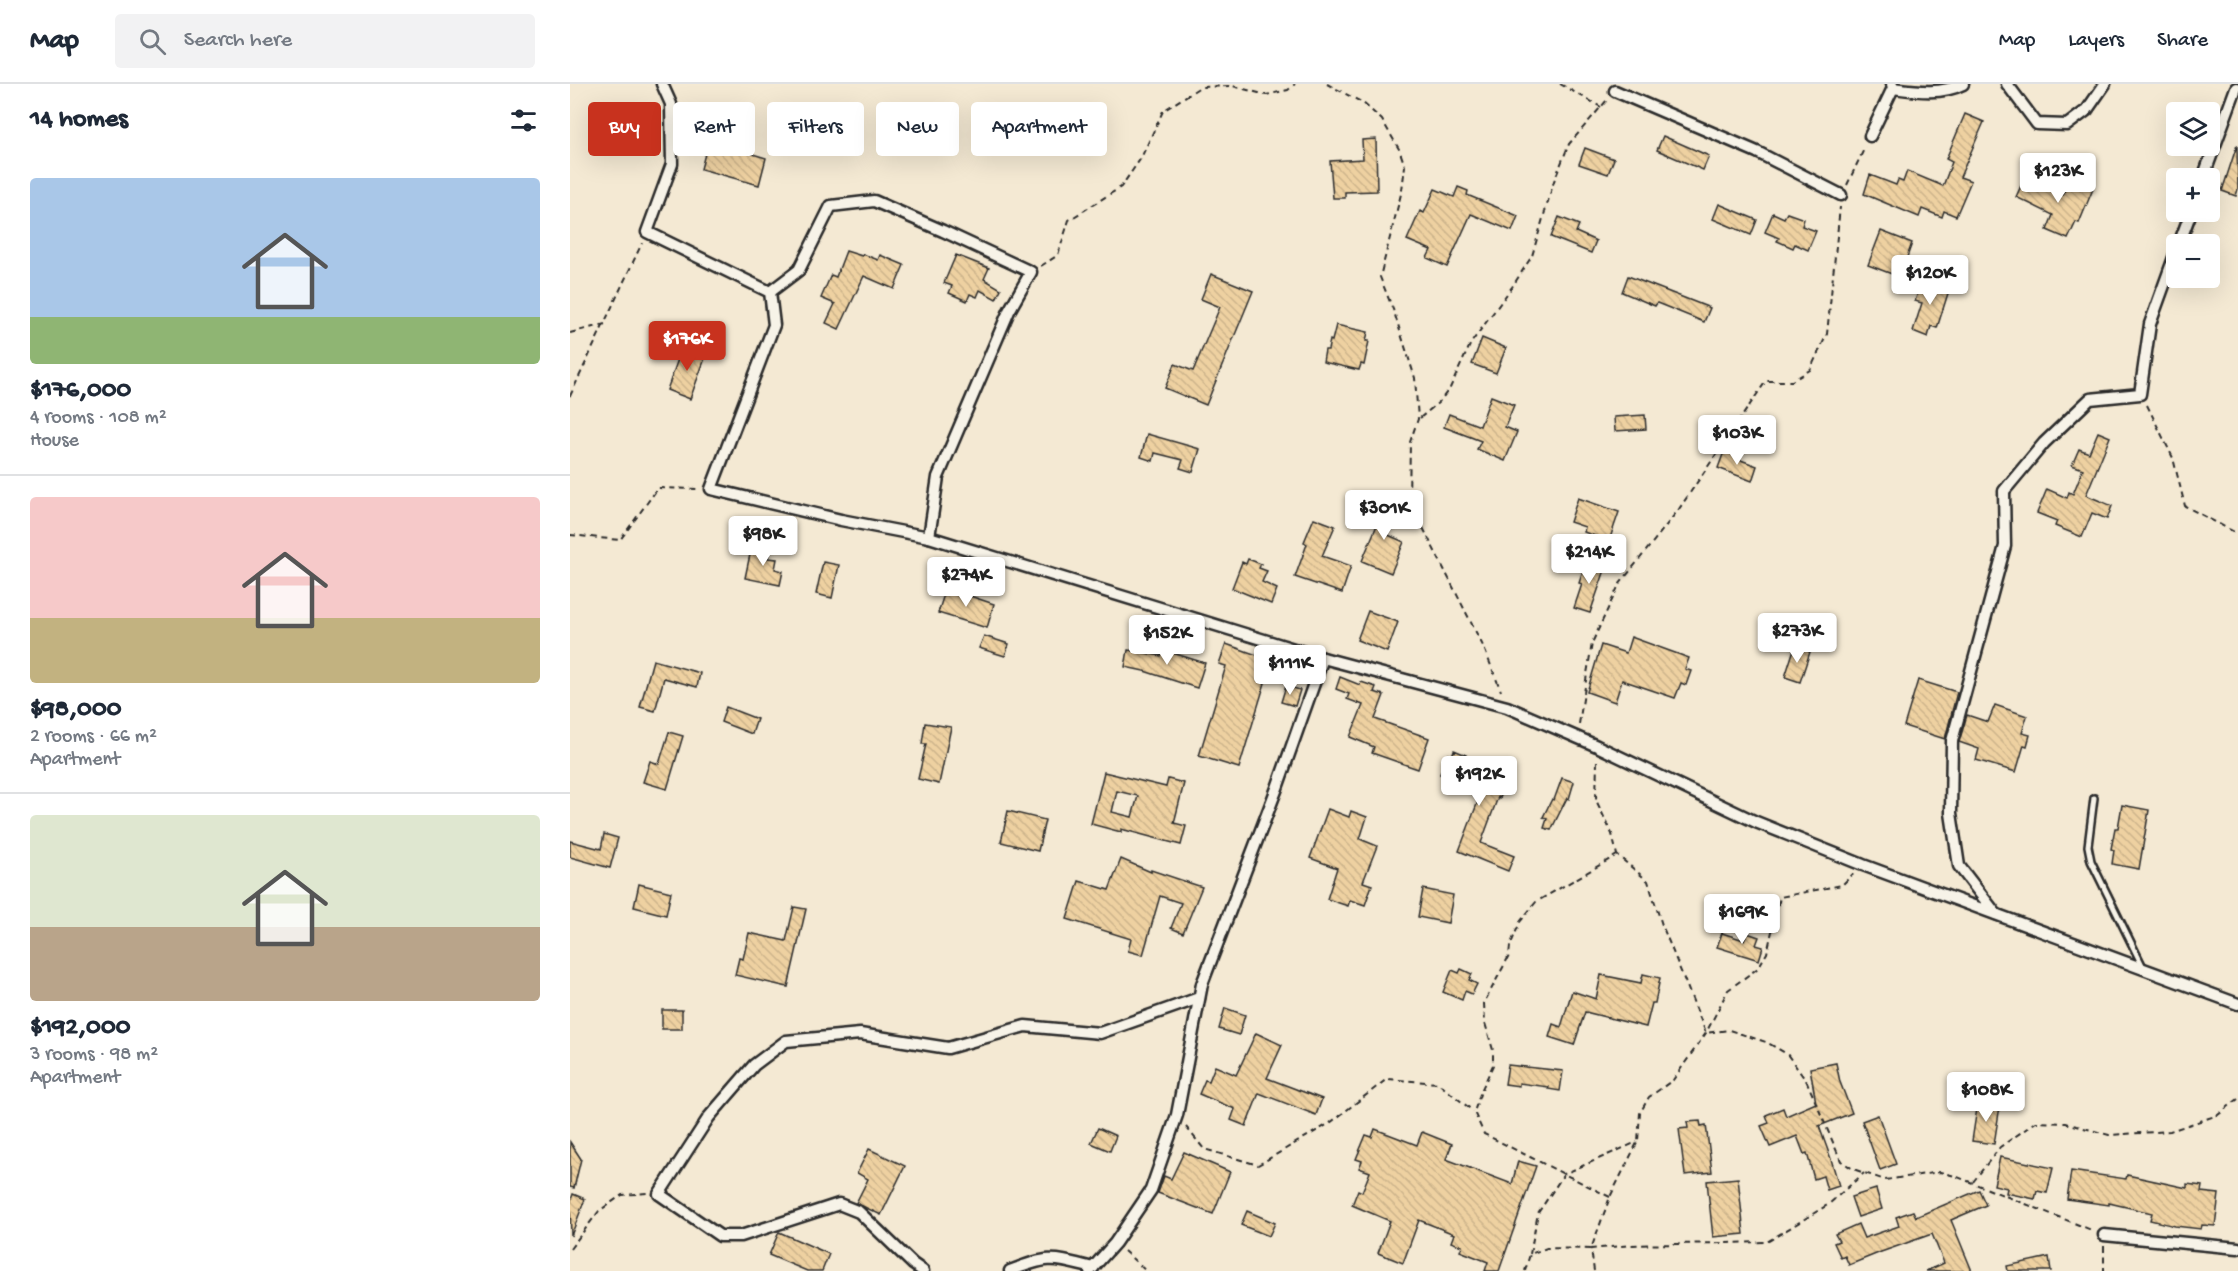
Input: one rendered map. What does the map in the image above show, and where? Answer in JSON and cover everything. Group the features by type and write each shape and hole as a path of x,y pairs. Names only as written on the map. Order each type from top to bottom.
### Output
{"street":[{"path":"662,84 671,104 672,164 647,232 770,292"},
{"path":"1870,136 1892,86 1922,92 1953,89 1963,84"},
{"path":"2007,84 2037,124 2067,125 2087,110 2105,84"},
{"path":"2207,168 2235,87"},
{"path":"1615,91 1757,152 1841,195"},
{"path":"770,292 799,270 831,206 874,201 1031,272 1008,311 938,477 928,537"},
{"path":"1996,914 1959,866 1951,813 1952,741 2005,546 2004,490 2044,443 2091,399 2140,394 2150,324 2166,280"},
{"path":"770,292 774,325 711,489 841,520 928,537 1323,658 1507,707 1597,746 1756,822 1863,865 2238,1004"},
{"path":"1010,1271 1043,1259 1054,1258 1092,1269 1115,1243 1151,1191 1177,1115 1202,984 1277,788 1323,658"},
{"path":"923,1271 859,1212 839,1204 741,1236 720,1236 659,1194 709,1117 754,1065 786,1041 860,1034 948,1048 1025,1026 1100,1033 1199,998"},
{"path":"2104,1235 2238,1248"}],"lane":[{"path":"2094,798 2088,846 2091,861 2143,969"}],"path":[{"path":"1031,272 1058,255 1069,220 1121,187 1141,158 1163,111 1200,87 1233,86 1266,95 1288,90 1295,84"},
{"path":"1327,84 1363,103 1382,120 1399,149 1405,165 1402,190 1380,277 1415,378 1418,419 1410,442 1409,500 1484,648 1507,707"},
{"path":"1560,84 1600,106"},
{"path":"1418,419 1439,402 1450,388 1471,343 1532,256 1554,181 1569,144 1615,91"},
{"path":"1577,738 1592,643 1619,585 1678,509 1766,381 1792,381 1810,370 1827,334 1841,195 1870,136"},
{"path":"570,396 647,232"},
{"path":"570,333 605,324"},
{"path":"2140,394 2174,458 2185,506 2238,534"},
{"path":"570,535 620,540 658,488 711,489"},
{"path":"1597,746 1596,800 1612,834 1617,855 1648,881 1662,925 1706,1033"},
{"path":"1474,1112 1493,1065 1494,1050 1485,1023 1484,1003 1509,956 1510,946 1520,922 1536,902 1617,855"},
{"path":"1594,1271 1591,1249 1610,1197 1638,1142 1640,1113 1649,1097 1673,1080 1706,1033 1728,990 1758,968 1767,953 1780,897 1842,885 1863,865"},
{"path":"1706,1033 1729,1030 1766,1042 1787,1054 1807,1082 1841,1161 1864,1173 1885,1180 1940,1172 2104,1235 2104,1271"},
{"path":"1177,1115 1204,1149 1258,1165 1330,1123 1387,1079 1438,1083 1474,1112 1484,1134 1610,1197"},
{"path":"1973,1183 2000,1146 2036,1122 2066,1123 2109,1135 2170,1131 2218,1115 2238,1099"},
{"path":"1525,1271 1538,1213 1564,1174 1638,1142"},
{"path":"1530,1254 1547,1248 1591,1249 1630,1245 1767,1242 1829,1204 1864,1173"},
{"path":"570,1249 598,1211 622,1195 647,1192 659,1194"},
{"path":"1115,1243 1146,1271"}],"building":[{"path":"1965,114 1984,122 1960,177 1971,181 1956,216 1944,211 1942,217 1922,209 1919,217 1864,194 1870,175 1896,185 1898,180 1903,182 1907,171 1943,186 1952,162 1946,159"},
{"path":"1663,136 1709,156 1703,170 1657,150"},
{"path":"1376,139 1377,191 1345,192 1345,198 1333,198 1330,161 1363,159 1362,140"},
{"path":"2237,145 2238,189 2236,196 2222,191"},
{"path":"1585,148 1614,159 1608,174 1579,164"},
{"path":"755,155 766,158 759,185 701,169 704,156"},
{"path":"2025,177 2063,195 2070,179 2093,189 2079,223 2076,222 2068,239 2047,230 2053,215 2016,197"},
{"path":"1458,187 1468,191 1467,195 1518,216 1512,231 1471,214 1447,267 1427,258 1431,250 1407,240 1420,211 1424,213 1435,189 1454,197"},
{"path":"1719,204 1757,220 1751,235 1713,219"},
{"path":"1773,213 1784,218 1787,213 1804,219 1802,226 1816,231 1808,250 1795,244 1793,248 1777,241 1779,238 1765,232"},
{"path":"1559,217 1579,225 1576,232 1596,241 1591,253 1551,237"},
{"path":"1881,231 1912,243 1900,277 1868,265"},
{"path":"846,251 878,260 880,255 904,265 894,289 864,276 839,329 826,323 835,304 821,298 831,275 836,277"},
{"path":"956,255 989,268 984,279 1001,289 996,299 980,290 977,297 970,294 967,301 949,293 952,286 944,283"},
{"path":"1211,274 1253,291 1206,405 1165,388 1175,364 1193,371 1220,307 1201,299"},
{"path":"1628,276 1710,308 1704,322 1657,303 1655,306 1622,292"},
{"path":"1930,280 1950,287 1937,328 1931,326 1928,337 1913,331 1922,303 1915,301 1922,281 1928,284"},
{"path":"1336,325 1368,332 1366,341 1369,341 1364,365 1361,364 1359,370 1323,362 1325,350 1328,350 1330,340 1332,341"},
{"path":"1482,338 1506,348 1496,373 1472,364"},
{"path":"683,345 707,353 690,399 667,390"},
{"path":"1491,396 1514,405 1505,427 1517,432 1505,461 1477,449 1481,441 1444,427 1449,414 1480,426"},
{"path":"1645,415 1646,429 1615,431 1614,417"},
{"path":"2098,432 2110,437 2086,495 2112,506 2107,519 2092,513 2082,537 2055,526 2057,521 2037,513 2047,489 2067,498 2069,492 2073,494 2083,469 2072,465 2079,449 2089,453"},
{"path":"1147,434 1200,449 1193,472 1180,468 1183,460 1155,453 1153,461 1141,457"},
{"path":"1725,449 1740,455 1738,459 1757,466 1752,481 1718,468"},
{"path":"1390,494 1397,496 1386,534 1404,542 1391,573 1362,561 1382,513 1379,513 1383,501 1386,502"},
{"path":"1578,498 1619,512 1609,541 1584,532 1585,527 1570,522"},
{"path":"1314,518 1335,526 1322,556 1351,566 1342,593 1295,577 1307,544 1304,542"},
{"path":"752,545 770,549 768,558 777,559 775,569 783,571 780,585 745,578"},
{"path":"1248,559 1261,564 1259,568 1267,571 1262,582 1277,589 1271,604 1232,588 1242,562 1246,564"},
{"path":"1582,559 1606,567 1590,613 1574,608 1582,584 1579,583 1583,571 1579,570"},
{"path":"823,562 839,565 832,598 816,594"},
{"path":"946,588 994,604 987,628 938,613"},
{"path":"1368,611 1398,622 1387,652 1357,640"},
{"path":"984,636 1009,644 1005,656 979,648"},
{"path":"1631,637 1689,658 1685,669 1691,671 1686,685 1681,683 1675,698 1622,680 1615,702 1587,692 1601,645 1626,653"},
{"path":"1226,644 1268,659 1260,681 1265,683 1239,768 1199,756 1226,666 1219,664"},
{"path":"1795,646 1810,652 1800,682 1785,677"},
{"path":"1128,650 1161,656 1163,650 1205,663 1197,688 1125,667"},
{"path":"653,660 700,673 697,687 664,678 655,711 640,707"},
{"path":"1340,677 1360,685 1361,682 1376,687 1374,692 1384,695 1375,719 1429,738 1418,769 1372,753 1374,747 1350,737 1363,705 1347,699 1349,694 1336,689"},
{"path":"1918,680 1957,692 1945,739 1904,726"},
{"path":"1286,686 1300,690 1295,706 1281,702"},
{"path":"1995,705 2027,716 2022,733 2030,735 2027,746 2024,745 2016,772 1976,760 1979,749 1959,742 1967,715 1988,722"},
{"path":"726,707 757,719 752,734 721,722"},
{"path":"925,723 951,727 939,784 918,779 926,744 922,744"},
{"path":"669,732 683,736 667,789 643,782 650,761 659,764"},
{"path":"1454,750 1466,755 1464,761 1491,772 1493,767 1506,772 1504,777 1508,779 1500,798 1498,797 1481,843 1514,856 1508,871 1459,851 1482,791 1440,774 1448,754 1452,756"},
{"path":"1104,772 1166,787 1168,779 1184,783 1174,823 1186,826 1181,845 1121,829 1121,832 1091,824","holes":["1117,791 1138,796 1132,817 1112,812"]},
{"path":"1562,778 1574,782 1569,799 1567,798 1551,830 1544,828 1547,819 1543,817 1552,799 1554,800"},
{"path":"2122,805 2149,810 2139,869 2112,864 2114,850 2111,849"},
{"path":"1328,809 1349,817 1351,811 1367,817 1360,839 1377,846 1363,882 1372,885 1365,905 1350,900 1348,906 1327,899 1337,868 1310,858"},
{"path":"1008,811 1045,820 1038,851 1001,842"},
{"path":"604,834 618,838 610,868 570,857 570,841 601,849"},
{"path":"1121,859 1151,872 1151,870 1202,887 1183,933 1171,928 1181,903 1160,896 1143,955 1128,951 1131,939 1067,919 1079,881 1109,890"},
{"path":"639,884 671,892 666,915 634,907"},
{"path":"1423,889 1453,895 1448,923 1418,917"},
{"path":"794,907 806,909 788,987 735,975 739,958 743,959 749,933 786,941"},
{"path":"1722,933 1744,940 1747,933 1759,937 1756,945 1763,947 1759,960 1717,947"},
{"path":"1461,969 1472,974 1469,980 1477,984 1472,994 1465,991 1462,1000 1443,992 1452,970 1459,973"},
{"path":"1643,974 1660,978 1655,1003 1652,1003 1646,1027 1585,1012 1574,1045 1549,1037 1553,1024 1561,1027 1572,991 1596,999 1601,975 1641,983"},
{"path":"1225,1008 1245,1015 1239,1035 1219,1029"},
{"path":"662,1010 682,1010 682,1029 662,1029"},
{"path":"1256,1033 1282,1045 1267,1078 1322,1099 1316,1115 1259,1093 1246,1126 1231,1120 1235,1109 1199,1094 1205,1080 1209,1081 1215,1066 1236,1075"},
{"path":"1836,1063 1840,1082 1852,1113 1819,1126 1839,1186 1827,1190 1823,1176 1814,1179 1807,1153 1804,1154 1797,1136 1770,1147 1761,1126 1769,1123 1766,1115 1783,1108 1786,1116 1816,1103 1810,1068"},
{"path":"1508,1065 1563,1071 1560,1091 1548,1089 1549,1087 1519,1083 1519,1086 1505,1084"},
{"path":"1978,1102 2000,1106 1994,1144 1972,1141"},
{"path":"1878,1115 1896,1164 1880,1170 1862,1121"},
{"path":"1700,1121 1701,1126 1706,1125 1712,1172 1685,1175 1679,1129 1688,1128 1687,1122"},
{"path":"1098,1128 1116,1136 1110,1151 1091,1143"},
{"path":"1375,1129 1417,1145 1422,1132 1452,1144 1446,1159 1512,1184 1518,1161 1536,1166 1499,1271 1485,1271 1488,1262 1460,1251 1462,1246 1451,1242 1454,1234 1419,1220 1403,1263 1378,1253 1390,1221 1352,1205 1358,1190 1362,1192 1370,1172 1359,1168 1362,1161 1356,1159 1366,1135 1372,1137"},
{"path":"570,1142 581,1159 574,1188 570,1187"},
{"path":"869,1149 905,1166 881,1215 856,1203 868,1179 857,1173"},
{"path":"1184,1152 1230,1172 1213,1214 1158,1193 1164,1176 1171,1179"},
{"path":"2000,1157 2053,1168 2047,1193 2037,1191 2035,1199 2006,1193 2007,1188 1994,1185"},
{"path":"2071,1171 2126,1179 2127,1175 2187,1188 2187,1184 2202,1186 2201,1192 2219,1194 2215,1226 2202,1225 2201,1229 2175,1226 2150,1220 2152,1213 2109,1203 2109,1205 2067,1199"},
{"path":"1738,1178 1744,1234 1713,1237 1707,1181"},
{"path":"1876,1189 1882,1209 1858,1217 1851,1197"},
{"path":"1979,1190 1986,1205 1951,1220 1972,1271 1926,1271 1944,1263 1932,1234 1849,1265 1845,1256 1841,1258 1834,1243 1839,1241 1835,1234 1858,1224 1864,1238 1899,1226 1896,1217 1913,1211 1916,1217"},
{"path":"573,1194 585,1199 571,1236 570,1203"},
{"path":"1247,1211 1275,1223 1269,1236 1241,1225"},
{"path":"779,1232 829,1254 822,1271 807,1271 769,1255"},
{"path":"2049,1257 2051,1271 2008,1271 2007,1266"}]}
